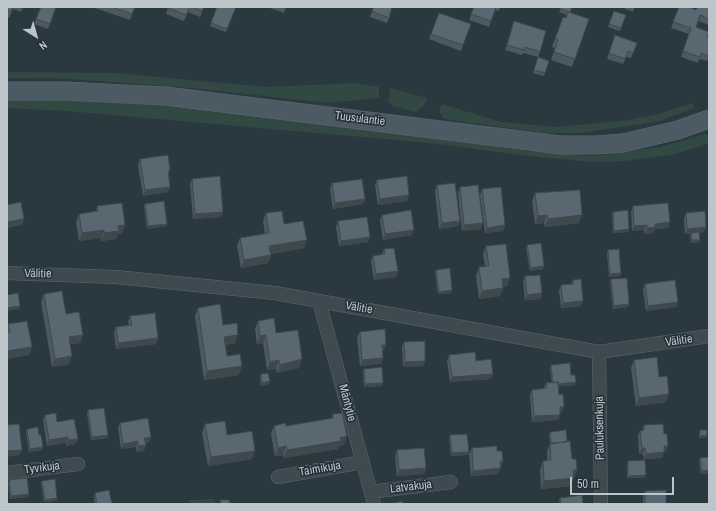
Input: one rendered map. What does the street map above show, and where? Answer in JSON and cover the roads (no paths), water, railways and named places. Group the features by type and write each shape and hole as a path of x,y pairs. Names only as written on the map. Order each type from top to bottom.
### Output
{"main road":[{"name":"Tuusulantie","path":"7,91 66,91 166,96 561,145 623,143 678,130 709,119"}],"street":[{"name":"Välitie","path":"7,273 109,277 175,282 275,293 599,352 709,336"},
{"name":"Mäntytie","path":"319,301 372,498"},
{"name":"Pauluksenkuja","path":"599,352 601,504"},
{"name":"Taimikuja","path":"278,476 363,462"},
{"name":"Tyvikuja","path":"7,473 78,464"},
{"name":"Latvakuja","path":"372,498 451,482"}]}
